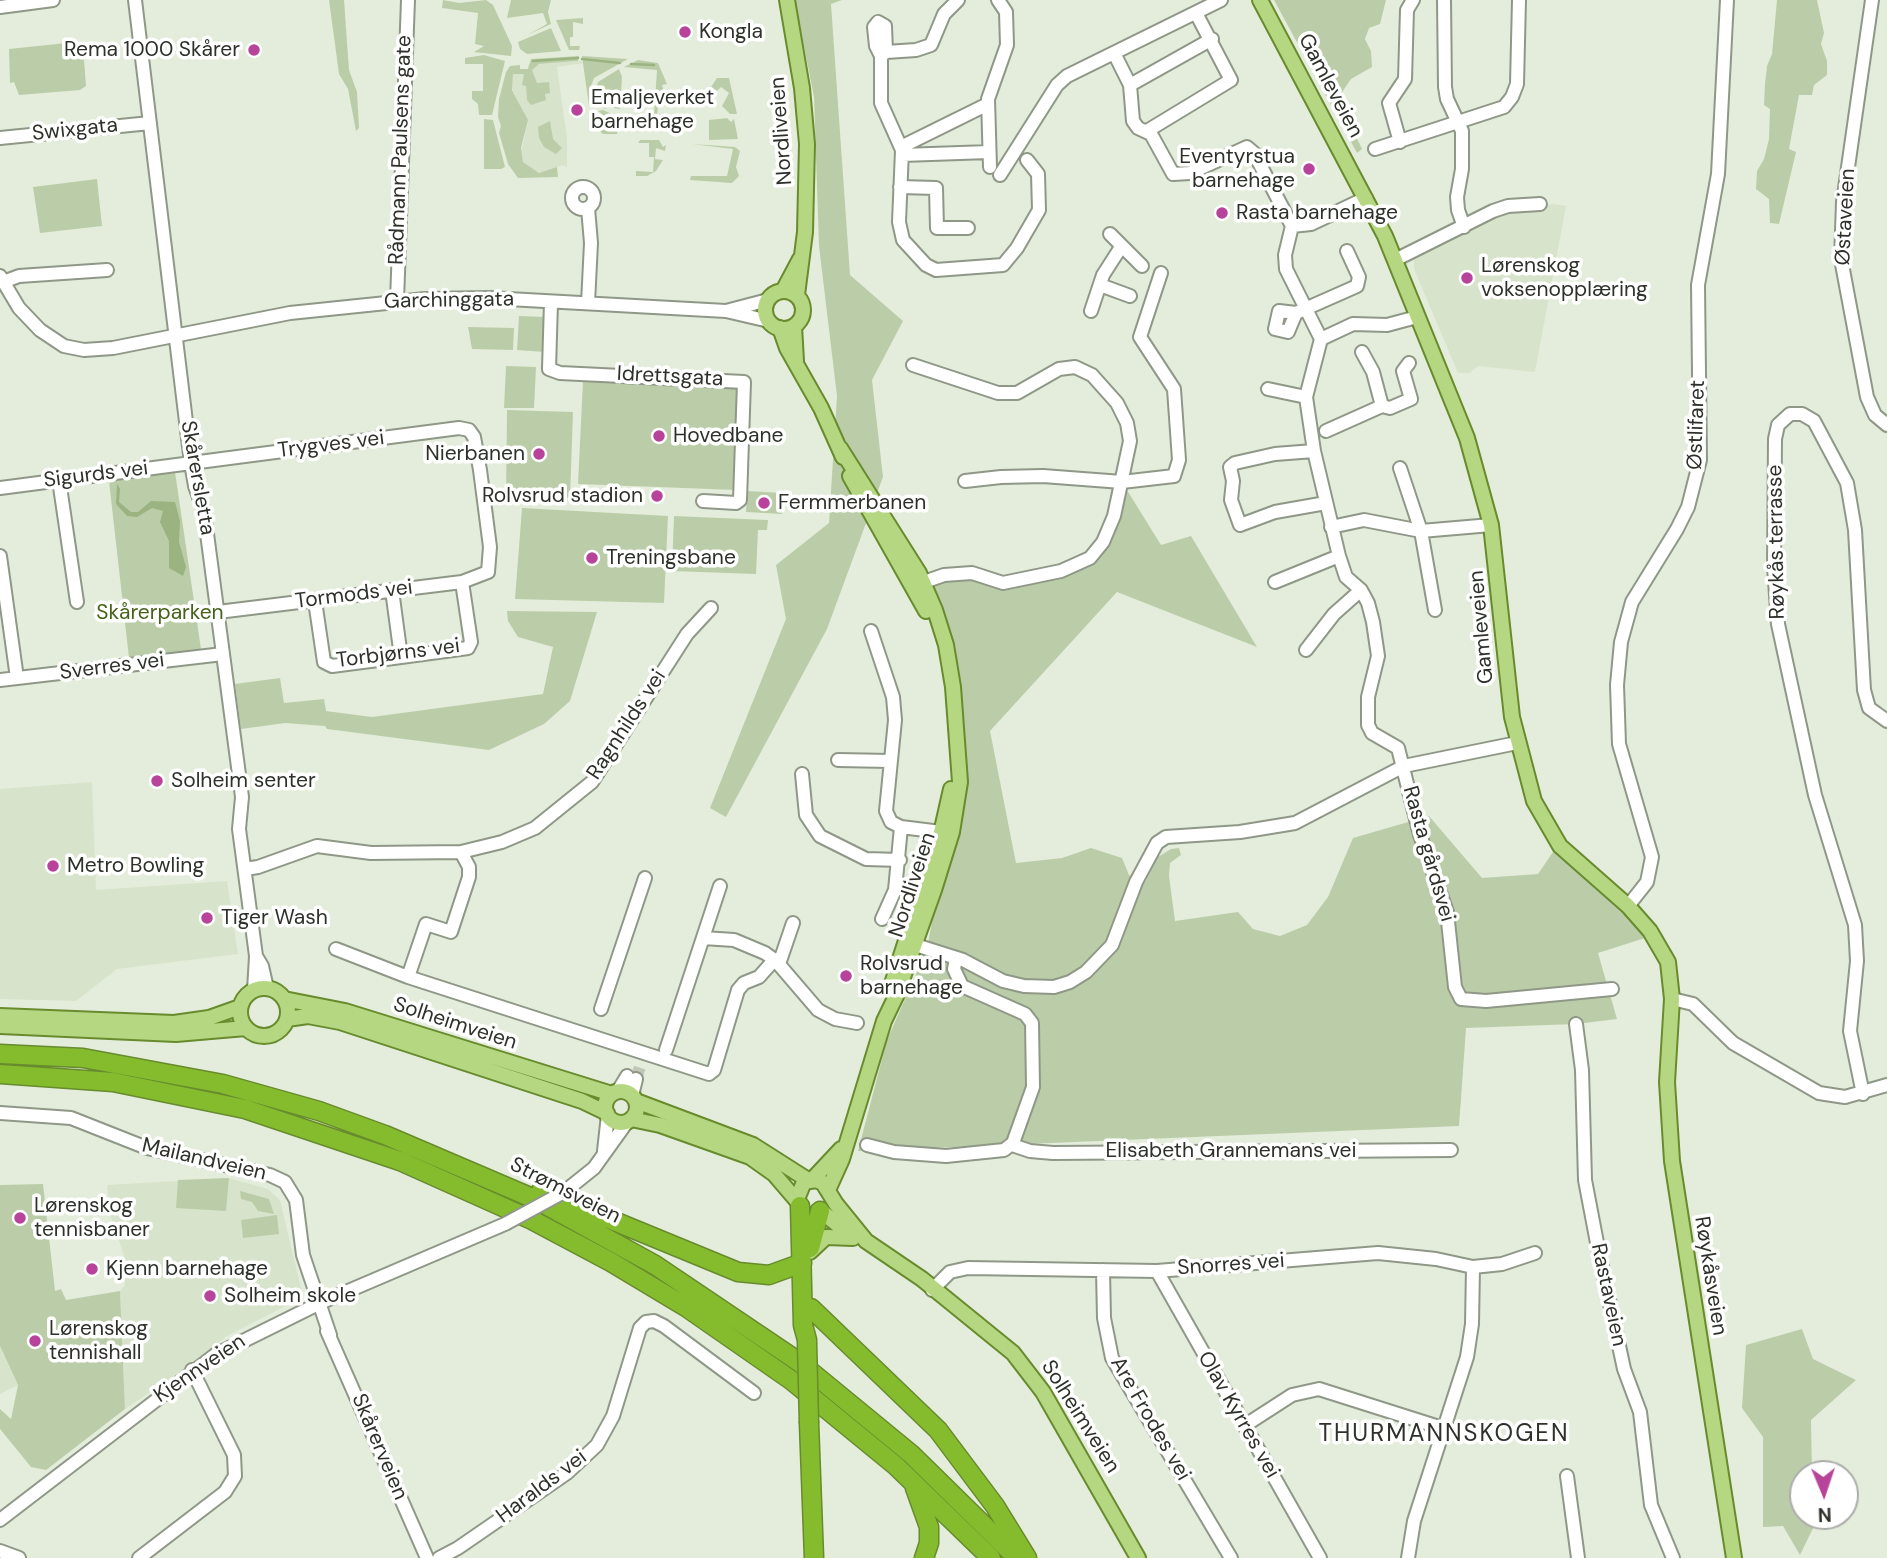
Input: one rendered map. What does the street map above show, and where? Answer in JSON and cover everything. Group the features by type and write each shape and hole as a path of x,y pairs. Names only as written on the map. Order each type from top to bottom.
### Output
{"highway":[{"name":"Strømsveien","path":"0,1054 83,1058 160,1070 282,1100 360,1126 455,1163 537,1200 655,1265 730,1313 881,1427 1017,1558"},
{"name":"Strømsveien","path":"0,1074 114,1082 236,1107 338,1139 484,1197 575,1242 695,1313 800,1387 910,1479 991,1558"},
{"path":"360,1126 466,1159 738,1272 769,1276 806,1258"},
{"path":"799,1202 811,1308 807,1341 808,1423 816,1555"},
{"path":"807,1341 803,1325 806,1258 820,1211"},
{"path":"811,1308 937,1430 996,1506 1027,1558"},
{"path":"910,1479 928,1520 929,1543 924,1558"}],"main road":[{"name":"Nordliveien","path":"787,0 802,88 807,144 807,209 800,259 790,293"},
{"name":"Gamleveien","path":"1260,0 1366,198 1395,260 1468,438 1491,525 1517,743 1530,790 1550,832 1572,858 1628,906 1663,950 1670,968 1672,999"},
{"path":"790,293 803,312 781,325 766,310 768,300 790,293"},
{"name":"Nordliveien","path":"781,325 787,348 840,448 856,488 923,588 948,660 955,702 958,757 959,795 943,837 844,1145 842,1159 820,1211"},
{"path":"0,1016 174,1023 209,1018 240,1007 246,996 261,989 285,999 287,1018 282,1027 268,1035 258,1035 246,1028 176,1034 0,1026"},
{"name":"Solheimveien","path":"285,999 345,1011 625,1096 753,1145 810,1180"},
{"name":"Røykåsveien","path":"1672,999 1667,1082 1672,1161 1734,1558"},
{"path":"240,1007 246,1028"},
{"name":"Solheimveien","path":"287,1018 309,1016 340,1022 582,1101 607,1114"},
{"path":"629,1121 636,1113 625,1096 607,1101 607,1114 614,1121 660,1125 750,1157 774,1174 809,1212 820,1211"},
{"name":"Nordliveien","path":"799,1202 801,1186 844,1145"},
{"path":"810,1180 820,1181 829,1193"},
{"name":"Solheimveien","path":"829,1193 866,1241 922,1279 932,1290 995,1336 1034,1379 1138,1558"},
{"name":"Solheimveien","path":"820,1211 918,1286 932,1290"},
{"path":"806,1258 826,1237 853,1238"}],"street":[{"path":"0,7 53,0"},
{"name":"Skårersletta","path":"135,0 191,463 195,486 204,511 242,797 239,829 256,956 262,966 261,989"},
{"name":"Rådmann Paulsens gate","path":"397,301 408,0"},
{"path":"958,0 944,14 931,45 916,50 883,54 881,103 902,151 900,233 926,265 941,271 998,267 1009,260 1039,211 1038,174 1027,160"},
{"path":"998,0 1006,12 1007,45 988,104 989,152 995,171 1057,85 1067,76 1222,0"},
{"path":"1400,142 1390,103 1405,79 1407,10 1413,0"},
{"path":"1444,0 1445,87 1447,99 1459,124 1463,148 1457,197 1464,227"},
{"path":"1375,149 1459,124 1504,107 1512,97 1517,83 1518,0"},
{"name":"Østlifaret","path":"1628,906 1647,882 1652,857 1619,744 1617,685 1621,642 1632,602 1688,507 1700,460 1698,285 1718,174 1720,81 1727,0"},
{"name":"Østaveien","path":"1872,0 1843,202 1841,256 1849,312 1867,397 1875,415 1887,425"},
{"path":"1147,131 1229,84 1230,74 1196,13"},
{"path":"1129,85 1212,39"},
{"path":"1114,53 1129,85 1133,121 1138,128 1147,131 1173,174 1190,173 1242,147 1249,148 1292,226 1285,255 1286,269 1301,310 1321,339 1306,397 1313,448 1331,527 1346,577 1361,590 1373,622 1378,656 1368,697 1368,725 1372,733 1398,748 1404,766"},
{"path":"902,151 988,104"},
{"name":"Swixgata","path":"0,138 149,122"},
{"path":"902,151 989,152"},
{"path":"900,187 936,188 937,228 968,228"},
{"path":"1292,226 1311,224 1366,198"},
{"path":"1395,260 1508,206 1540,204"},
{"path":"588,208 591,243 588,303"},
{"path":"1110,234 1142,266"},
{"path":"1091,312 1100,285 1121,247"},
{"path":"1301,310 1360,282 1347,251"},
{"path":"2,279 107,270"},
{"path":"965,481 1044,476 1122,482 1164,480 1174,476 1179,468 1174,389 1140,337 1161,273"},
{"name":"Garchinggata","path":"2,279 26,317 64,346 101,350 290,313 397,301 490,298 726,310 781,325"},
{"path":"1100,285 1130,296"},
{"name":"Garchinggata","path":"726,310 768,300"},
{"name":"Idrettsgata","path":"551,302 550,369 560,373 744,382 740,500 736,503 703,501"},
{"path":"1321,339 1353,324 1388,325 1417,317"},
{"path":"1362,352 1373,372 1382,406"},
{"path":"1326,431 1382,406 1390,408 1411,399 1403,371 1409,363"},
{"path":"913,365 998,393 1017,393 1059,369 1075,367 1092,375 1117,403 1127,423 1130,441 1114,516 1103,542 1090,558 1060,571 1012,582 991,581 972,573 955,574 923,588"},
{"path":"1268,389 1306,397"},
{"name":"Røykås terrasse","path":"1863,1094 1850,1031 1857,961 1855,925 1815,795 1785,664 1777,611 1774,560 1775,439 1778,425 1790,414 1802,414 1814,421 1847,483 1855,523 1864,690 1869,708 1887,721"},
{"name":"Trygves vei","path":"191,463 459,428 469,430 474,437 480,470 490,547 488,572"},
{"path":"1313,448 1235,463 1230,467 1233,481 1231,500 1240,525 1275,512 1326,503"},
{"name":"Sigurds vei","path":"0,488 191,463"},
{"path":"1400,468 1421,531 1435,610"},
{"path":"59,480 77,602"},
{"path":"1331,527 1377,520 1421,531 1491,525"},
{"path":"0,556 18,678"},
{"path":"1275,582 1339,556"},
{"name":"Tormods vei","path":"218,612 462,582 488,572"},
{"name":"Torbjørns vei","path":"315,601 324,662 332,666 468,648 471,642 462,582"},
{"path":"392,590 401,657"},
{"path":"1306,650 1334,614 1361,590"},
{"name":"Ragnhilds vei","path":"245,869 317,846 371,853 461,852 520,835 576,797 606,762 687,634 711,608"},
{"path":"871,631 893,697 895,720 886,811 891,821 906,828 943,837"},
{"name":"Sverres vei","path":"0,680 223,654"},
{"path":"910,944 956,958 1003,981 1024,986 1054,987 1070,982 1086,972 1112,945 1136,882 1157,843 1166,837 1240,832 1295,822 1404,766 1517,743"},
{"path":"838,760 890,761"},
{"name":"Rasta gårdsvei","path":"1404,766 1420,835 1447,912 1455,987 1461,999 1486,1001 1612,989"},
{"path":"802,774 806,815 820,836 866,859 900,860"},
{"path":"882,919 895,890 906,828"},
{"path":"408,977 426,924 450,932 469,877 469,867 461,852"},
{"path":"601,1009 645,878"},
{"path":"666,1050 720,886"},
{"path":"336,949 408,977 592,1038 635,1065 712,1073 738,990 744,983 759,977 777,962 793,923"},
{"path":"703,938 734,940 777,962 818,1010 835,1019 857,1023"},
{"path":"956,958 954,969 962,986 1025,1014 1032,1023 1033,1087 1012,1145"},
{"path":"1672,999 1693,1004 1733,1043 1803,1086 1832,1096 1863,1094 1887,1085"},
{"name":"Rastaveien","path":"1576,1024 1582,1070 1586,1180 1598,1248 1624,1369 1640,1412 1651,1505 1673,1558"},
{"path":"625,1096 635,1065"},
{"name":"Mailandveien","path":"0,1113 71,1118 147,1148 278,1178 291,1189 296,1200 303,1255 317,1305"},
{"path":"604,1155 607,1114"},
{"name":"Kjennveien","path":"0,1520 192,1370 229,1347 317,1305 505,1224 564,1192 594,1168 629,1121"},
{"name":"Elisabeth Grannemans vei","path":"867,1145 894,1152 946,1156 999,1150 1012,1145 1030,1151 1053,1153 1451,1150"},
{"name":"Snorres vei","path":"932,1290 950,1272 960,1268 1157,1271 1378,1253 1436,1259 1473,1267 1502,1264 1535,1253"},
{"path":"1408,1558 1414,1521 1467,1357 1472,1324 1473,1267"},
{"name":"Are Frodes vei","path":"1103,1270 1104,1318 1112,1357 1231,1558"},
{"name":"Olav Kyrres vei","path":"1157,1271 1320,1558"},
{"name":"Skårerveien","path":"317,1305 427,1558"},
{"name":"Haralds vei","path":"439,1558 458,1549 567,1473 597,1445 613,1416 640,1328 646,1322 654,1321 664,1326 754,1393"},
{"path":"139,1558 225,1492 235,1476 234,1455 192,1370"},
{"path":"1244,1426 1292,1395 1319,1390 1442,1428"},
{"path":"1567,1476 1578,1558"},
{"path":"0,1551 19,1558"}],"shaded area":[{"path":"581,61 584,63 557,67 567,138 567,167 562,165 543,173 532,171 523,162 521,153 528,121 512,88 513,74 516,70 528,69 528,65"},
{"path":"1553,204 1566,206 1535,372 1478,366 1470,373 1458,373 1414,269 1414,257 1502,211"},
{"path":"117,484 120,489 119,502 131,512 138,512 151,501 175,502 180,521 179,542 186,567 183,576 169,568 169,541 160,522 163,511 152,508 137,517 127,516 116,504"},
{"path":"92,782 96,890 227,881 238,954 117,969 76,1001 0,999 0,789"},
{"name":"Solheim skole","path":"229,1178 268,1189 280,1200 302,1292 299,1299 227,1336 179,1373 125,1409 120,1291 125,1285 126,1261 110,1215 107,1185"},
{"path":"0,1346 18,1385 0,1394"}],"green space":[{"path":"329,0 344,0 349,70 357,92 359,128 356,131 348,89 339,74"},
{"path":"443,0 459,3 486,0 493,5 512,46 511,56 474,52 484,46 475,44 478,13 442,8"},
{"path":"511,0 551,0 548,12 551,24 527,35 547,24 543,13 507,18"},
{"path":"795,0 842,0 831,4 850,275 903,321 872,380 883,477 827,629 726,817 710,808 786,619 776,565 829,523 837,396 819,246 814,97"},
{"path":"1274,0 1386,0 1380,24 1369,28 1365,39 1371,51 1372,67 1351,79 1338,98 1362,149 1357,153"},
{"path":"1777,0 1817,0 1824,33 1821,44 1827,61 1827,75 1814,85 1812,95 1799,95 1789,149 1796,152 1779,224 1770,223 1769,199 1756,189 1757,171 1764,159 1769,139 1770,109 1764,105 1765,84 1767,66 1772,54"},
{"path":"583,18 583,24 573,22 573,37 570,37 570,46 580,46 579,50 569,50 556,20"},
{"path":"551,28 561,51 527,54 520,49 518,42"},
{"path":"76,42 83,47 86,86 80,90 19,95 14,82 10,83 9,49"},
{"path":"484,55 505,61 492,115 479,115 478,104 472,99 472,91 483,91 483,64 465,64 465,58"},
{"path":"579,56 578,61 539,64 532,70 537,83 549,82 550,93 545,94 546,100 531,105 527,100 526,86 522,85 524,74 513,74 512,90 528,120 521,148 523,162 539,173 557,167 558,177 518,178 508,164 499,133 499,99 506,72 510,66 520,65 520,69 528,69 531,59"},
{"path":"582,56 628,59 594,78 591,86 593,107 589,106"},
{"path":"638,60 658,63 667,84 662,85 665,96 659,98 657,115 654,115 657,70 624,67"},
{"path":"619,69 622,77 620,109 613,108 617,100 610,97 602,99 606,109 598,106 601,103 599,90 596,89 598,82"},
{"path":"717,78 729,78 737,114 730,114 722,106 729,93 721,87 717,91 711,87"},
{"path":"603,110 619,117 617,134 603,134 598,129 601,113 598,111"},
{"path":"727,118 731,122 734,119 738,139 709,140 709,120"},
{"path":"484,119 493,120 505,167 501,169 484,169"},
{"path":"550,121 553,139 562,148 556,154 544,147 539,138 538,127"},
{"path":"640,140 659,140 663,147 666,145 665,151 656,148 655,159 663,160 656,171 647,176 636,176 636,171 653,172 654,157 649,157 649,143 638,143"},
{"path":"692,144 735,147 740,151 736,167 739,176 732,183 690,180 691,176 727,176 733,149"},
{"path":"97,179 102,226 40,233 33,187"},
{"path":"519,316 547,317 545,352 517,350"},
{"path":"468,327 514,328 513,350 472,349"},
{"path":"506,366 536,367 534,408 504,408"},
{"name":"Hovedbane","path":"583,381 740,387 736,490 578,484"},
{"name":"Nierbanen","path":"507,410 573,412 570,498 506,496"},
{"name":"Skårerparken","path":"175,472 201,649 129,658 109,481"},
{"path":"1122,482 1161,545 1191,536 1257,647 1117,592 990,731 1016,863 1062,858 1091,848 1122,858 1129,875 1145,883 1158,857 1171,849 1179,848 1181,855 1170,863 1169,876 1175,921 1238,912 1253,929 1280,936 1307,925 1328,897 1353,838 1429,816 1482,878 1538,874 1555,849 1648,937 1598,953 1617,1019 1576,1024 1466,1028 1459,1126 858,1151 887,1040 927,949 956,788 946,654 921,588 961,573 991,581 1090,558"},
{"name":"Fermmerbanen","path":"747,491 783,493 782,514 746,512"},
{"name":"Treningsbane","path":"522,508 668,516 664,603 515,599"},
{"path":"674,516 768,520 767,530 758,530 756,574 672,571"},
{"path":"507,611 597,612 570,701 544,724 489,750 327,729 325,726 285,723 241,729 235,684 280,678 284,703 324,699 326,711 372,717 543,694 553,647 518,637 508,621"},
{"path":"229,1178 226,1211 176,1208 178,1180"},
{"path":"43,1184 55,1291 61,1289 66,1300 120,1291 125,1409 46,1470 31,1467 0,1429 0,1409 11,1419 18,1385 0,1346 0,1185"},
{"path":"240,1191 269,1199 274,1214 258,1211 252,1202 241,1199"},
{"path":"277,1215 279,1234 243,1238 241,1220"},
{"path":"1802,1329 1813,1359 1856,1380 1811,1420 1812,1460 1789,1460 1789,1530 1812,1530 1800,1555 1783,1526 1763,1527 1763,1437 1742,1408 1746,1345"}],"waterway":[{"path":"533,61 578,58"},
{"path":"582,59 620,63"},
{"path":"631,64 654,65"}],"tunnel":[{"path":"636,1079 640,1067"}],"place":[{"name":"Kongla","path":"685,32"},
{"name":"Rema 1000 Skårer","path":"254,50"},
{"name":"Emaljeverket barnehage","path":"577,110"},
{"name":"Eventyrstua barnehage","path":"1309,169"},
{"name":"Rasta barnehage","path":"1222,213"},
{"name":"Lørenskog voksenopplæring","path":"1467,278"},
{"name":"Hovedbane","path":"659,436"},
{"name":"Nierbanen","path":"539,454"},
{"name":"Rolvsrud stadion","path":"657,496"},
{"name":"Fermmerbanen","path":"764,503"},
{"name":"Treningsbane","path":"592,558"},
{"name":"Solheim senter","path":"157,781"},
{"name":"Metro Bowling","path":"53,866"},
{"name":"Tiger Wash","path":"207,918"},
{"name":"Rolvsrud barnehage","path":"846,976"},
{"name":"Lørenskog tennisbaner","path":"20,1218"},
{"name":"Kjenn barnehage","path":"92,1269"},
{"name":"Solheim skole","path":"210,1296"},
{"name":"Lørenskog tennishall","path":"35,1341"}],"district":[{"name":"THURMANNSKOGEN","path":"1444,1435"}]}
